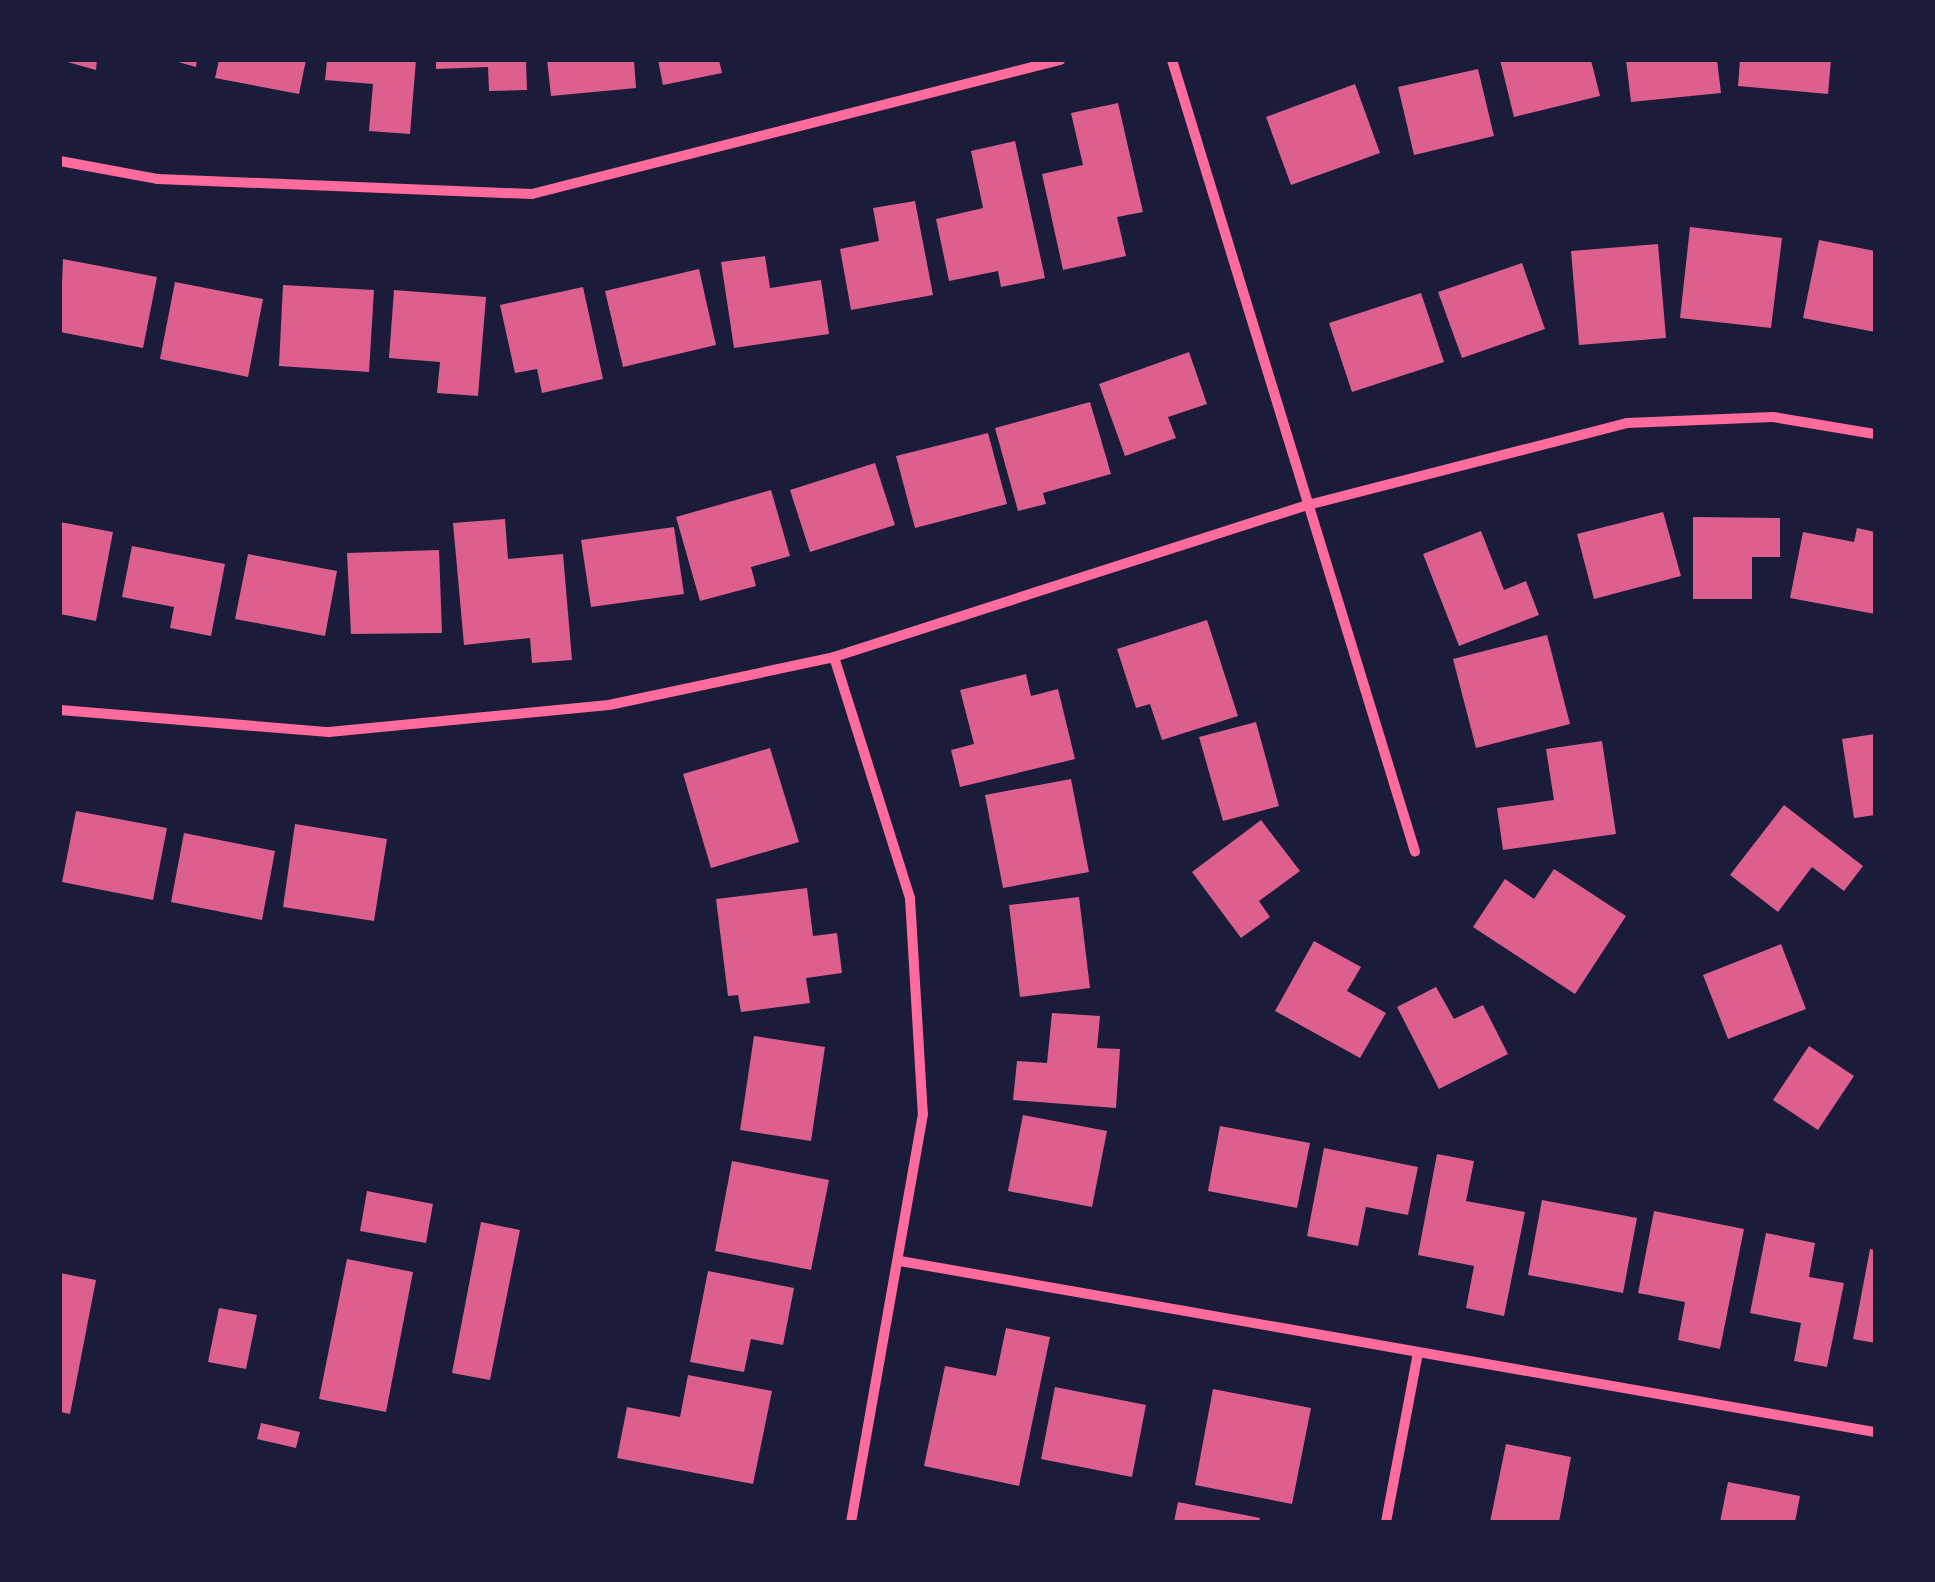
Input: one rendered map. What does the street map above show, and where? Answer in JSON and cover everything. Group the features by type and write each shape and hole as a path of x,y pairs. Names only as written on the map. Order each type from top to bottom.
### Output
{"street":[{"path":"60,161 158,179 532,194 1060,60"},
{"path":"1172,60 1415,852"},
{"path":"60,710 330,732 608,705 834,657 1308,505 1627,422 1773,417 1875,434"},
{"path":"834,657 910,898 923,1114 851,1522"},
{"path":"900,1261 1417,1358 1875,1432"},
{"path":"1386,1522 1417,1358"}],"building":[{"path":"60,60 97,60 96,70"},
{"path":"171,60 197,60 196,67"},
{"path":"219,60 306,60 299,94 215,78"},
{"path":"327,60 416,60 410,134 369,131 373,84 325,80"},
{"path":"436,60 526,60 527,90 489,91 488,67 436,69"},
{"path":"547,60 634,60 636,88 551,96"},
{"path":"658,60 719,60 722,73 663,85"},
{"path":"1500,60 1591,60 1600,96 1514,117"},
{"path":"1626,60 1717,60 1721,93 1631,102"},
{"path":"1740,60 1831,60 1828,94 1738,86"},
{"path":"1478,69 1494,136 1414,155 1398,87"},
{"path":"1355,84 1380,153 1291,185 1266,117"},
{"path":"1118,103 1143,212 1117,217 1126,256 1063,270 1042,174 1083,165 1071,113"},
{"path":"1015,141 1045,278 1001,287 998,271 949,281 936,219 983,208 971,151"},
{"path":"915,201 933,295 851,310 840,249 879,241 873,208"},
{"path":"1690,227 1782,238 1771,328 1680,318"},
{"path":"1819,240 1875,251 1875,332 1803,318"},
{"path":"1658,244 1666,338 1579,345 1571,251"},
{"path":"765,256 770,288 821,280 829,334 734,348 721,262"},
{"path":"63,259 157,277 143,348 60,332"},
{"path":"1522,263 1545,329 1462,358 1438,292"},
{"path":"699,269 716,345 623,367 605,291"},
{"path":"175,282 263,299 248,377 160,359"},
{"path":"283,285 374,290 369,372 279,366"},
{"path":"583,287 603,379 542,393 537,369 515,373 500,305"},
{"path":"394,290 486,297 478,396 437,393 440,362 389,358"},
{"path":"1421,293 1444,362 1352,392 1329,323"},
{"path":"1189,352 1207,404 1168,417 1176,438 1125,456 1099,384"},
{"path":"1090,402 1111,474 1043,493 1046,504 1018,511 995,428"},
{"path":"988,433 1007,504 915,528 896,456"},
{"path":"875,463 895,525 810,552 790,490"},
{"path":"771,490 790,556 751,567 756,586 700,601 676,517"},
{"path":"1663,512 1681,576 1594,599 1577,534"},
{"path":"1693,517 1780,518 1780,557 1752,557 1752,599 1693,599"},
{"path":"505,519 508,559 563,554 572,660 532,663 530,638 464,645 453,523"},
{"path":"60,522 113,532 96,621 60,614"},
{"path":"674,527 684,594 591,607 581,540"},
{"path":"1857,528 1875,532 1875,614 1790,598 1803,532 1854,542"},
{"path":"1481,531 1504,590 1526,581 1539,615 1459,646 1423,554"},
{"path":"132,546 225,564 211,636 170,628 174,607 122,597"},
{"path":"439,550 442,633 351,634 347,553"},
{"path":"248,554 337,571 325,636 235,619"},
{"path":"1207,620 1238,716 1162,740 1150,704 1136,708 1117,649"},
{"path":"1547,635 1570,724 1476,748 1453,659"},
{"path":"1026,674 1031,696 1058,689 1075,759 960,787 951,750 974,744 960,690"},
{"path":"1256,722 1279,806 1223,821 1199,737"},
{"path":"1875,734 1875,815 1854,818 1842,739"},
{"path":"1602,741 1616,834 1503,850 1497,808 1554,800 1546,749"},
{"path":"770,748 799,842 711,868 683,774"},
{"path":"1071,779 1089,872 1003,888 985,795"},
{"path":"1784,805 1863,866 1844,891 1812,867 1778,912 1730,875"},
{"path":"76,811 167,828 153,900 62,882"},
{"path":"1261,820 1300,871 1259,901 1270,917 1241,938 1192,872"},
{"path":"295,824 387,839 374,921 283,907"},
{"path":"184,833 275,851 262,920 171,902"},
{"path":"1554,869 1626,916 1575,994 1473,927 1505,879 1534,899"},
{"path":"807,888 813,936 837,933 842,973 806,978 810,1003 741,1012 738,995 728,996 716,899"},
{"path":"1079,897 1090,988 1020,997 1009,905"},
{"path":"1314,941 1361,967 1347,991 1386,1013 1360,1058 1275,1011"},
{"path":"1781,944 1806,1009 1728,1039 1703,975"},
{"path":"1436,987 1454,1019 1483,1005 1508,1054 1439,1089 1397,1007"},
{"path":"1052,1013 1100,1016 1097,1048 1120,1049 1116,1108 1013,1100 1017,1061 1047,1063"},
{"path":"754,1036 825,1047 811,1141 740,1130"},
{"path":"1809,1046 1854,1076 1818,1130 1773,1100"},
{"path":"1023,1115 1107,1131 1092,1207 1008,1191"},
{"path":"1220,1126 1310,1143 1297,1208 1208,1191"},
{"path":"1324,1148 1418,1167 1408,1215 1366,1207 1358,1246 1307,1236"},
{"path":"1437,1154 1474,1161 1466,1201 1525,1212 1504,1316 1466,1308 1474,1266 1418,1255"},
{"path":"732,1161 829,1180 811,1270 715,1251"},
{"path":"367,1191 433,1204 426,1243 360,1231"},
{"path":"1542,1200 1637,1218 1623,1293 1528,1275"},
{"path":"1654,1211 1744,1229 1720,1349 1678,1340 1685,1302 1638,1293"},
{"path":"481,1222 520,1230 490,1380 452,1373"},
{"path":"1766,1233 1815,1243 1809,1277 1844,1283 1827,1367 1794,1361 1801,1323 1750,1313"},
{"path":"1870,1249 1875,1250 1875,1343 1853,1339"},
{"path":"347,1259 413,1272 386,1412 319,1399"},
{"path":"708,1271 794,1288 783,1345 751,1339 744,1372 690,1362"},
{"path":"60,1273 96,1280 70,1414 60,1412"},
{"path":"219,1308 257,1315 246,1369 208,1362"},
{"path":"1006,1328 1050,1337 1019,1486 924,1466 945,1366 996,1376"},
{"path":"688,1375 772,1391 753,1484 617,1458 627,1407 680,1417"},
{"path":"1055,1387 1146,1405 1132,1477 1041,1459"},
{"path":"1213,1389 1311,1408 1292,1504 1195,1485"},
{"path":"261,1423 300,1432 296,1448 257,1439"},
{"path":"1506,1444 1571,1457 1559,1522 1490,1522"},
{"path":"1728,1482 1800,1496 1795,1522 1720,1522"},
{"path":"1178,1502 1260,1518 1259,1522 1174,1522"}]}
